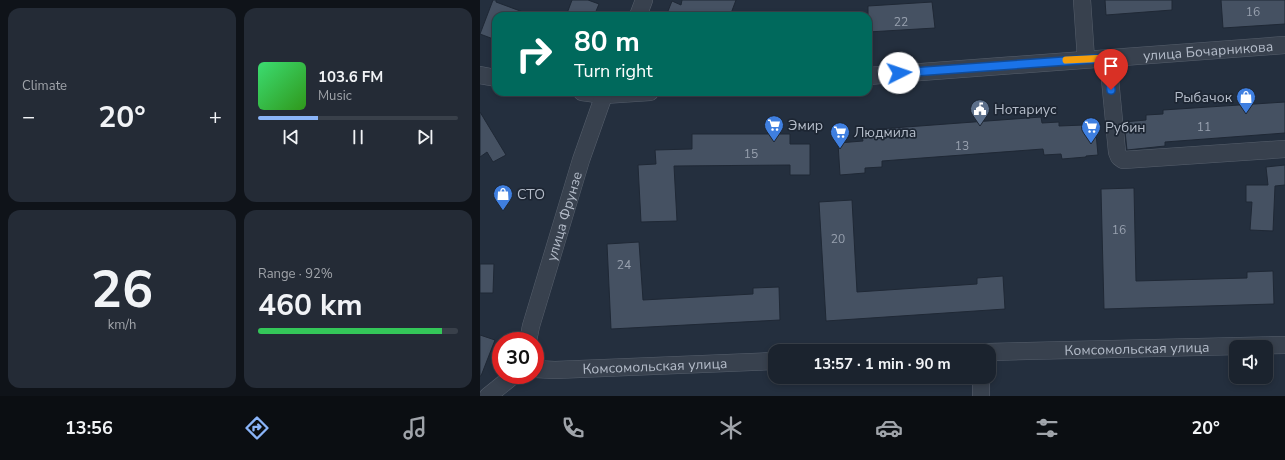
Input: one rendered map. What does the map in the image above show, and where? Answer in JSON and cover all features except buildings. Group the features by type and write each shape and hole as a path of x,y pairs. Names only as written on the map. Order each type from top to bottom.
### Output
{"street":[{"path":"640,12 644,0"},
{"path":"1082,0 1086,59"},
{"name":"улица Бочарникова","path":"872,76 1285,45"},
{"path":"1108,58 1117,152 1119,157 1123,160 1285,149"},
{"path":"480,75 492,77"},
{"name":"улица Фрунзе","path":"530,332 581,160 604,96"},
{"name":"Комсомольская улица","path":"996,352 1285,345"},
{"name":"Комсомольская улица","path":"544,369 768,361"},
{"path":"488,396 503,384"},
{"path":"981,396 982,384"}],"slow traffic":[{"path":"1066,60 1108,58 1109,64"}],"place":[{"name":"Рыбачок","path":"1246,114"},
{"name":"Нотариус","path":"980,126"},
{"name":"Эмир","path":"774,142"},
{"name":"Рубин","path":"1091,144"},
{"name":"Людмила","path":"840,149"},
{"name":"СТО","path":"503,211"}],"route":[{"path":"899,73 1108,58 1111,90"}]}
